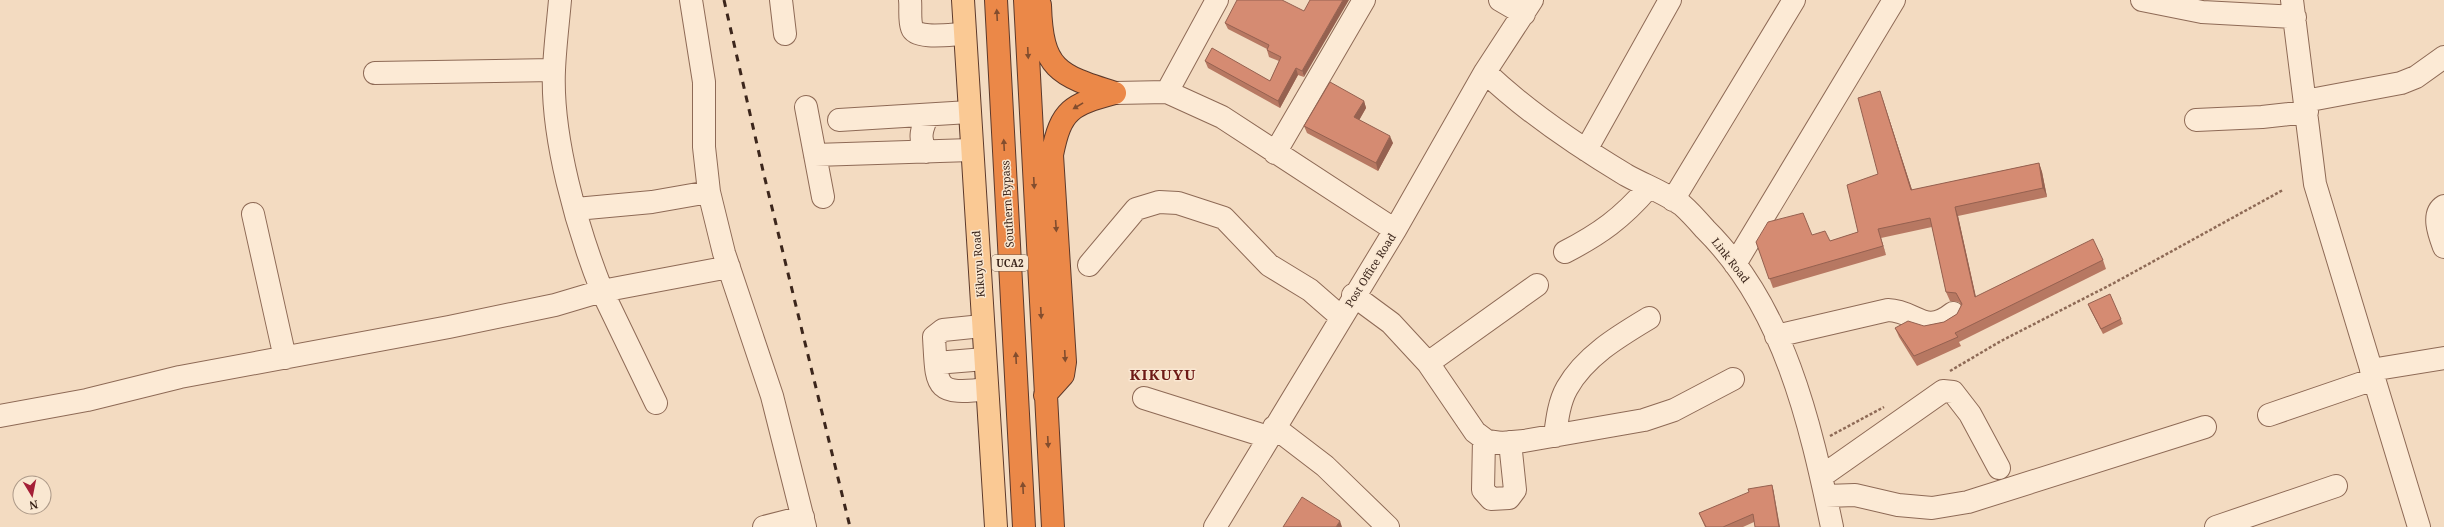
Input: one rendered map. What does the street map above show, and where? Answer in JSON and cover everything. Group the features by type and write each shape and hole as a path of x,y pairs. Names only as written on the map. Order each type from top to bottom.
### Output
{"highway":[{"name":"Southern Bypass","path":"996,0 1024,527"},
{"name":"UCA2","path":"1025,0 1053,527"},
{"path":"1040,0 1041,28 1049,59 1061,72 1074,80 1114,93"},
{"path":"1046,395 1063,375 1065,362 1052,155 1057,129 1062,119 1078,105 1114,93"}],"main road":[{"name":"Kikuyu Road","path":"963,0 982,326 996,527"}],"street":[{"path":"560,0 554,70 555,109 564,169 602,290 656,403"},
{"path":"691,0 704,82 704,147 708,192 729,267 772,396 804,522 764,527"},
{"path":"782,0 785,34"},
{"path":"910,0 912,28 916,34 923,36 965,34"},
{"path":"1167,92 1217,0"},
{"path":"1275,153 1364,0"},
{"path":"1500,0 1528,7"},
{"path":"1586,150 1670,0"},
{"path":"1673,200 1794,0"},
{"path":"1735,264 1894,0"},
{"path":"2142,0 2202,12 2293,8 2320,201 2419,527"},
{"name":"Post Office Road","path":"1215,527 1353,295 1395,230 1485,72 1528,7"},
{"path":"2196,120 2262,117 2401,83 2416,77 2444,57"},
{"path":"375,73 554,70"},
{"name":"Link Road","path":"1485,72 1506,92 1586,150 1648,188 1683,206 1720,244 1756,293 1776,336 1798,390 1824,486 1832,527"},
{"path":"1114,93 1167,92 1222,117 1395,230"},
{"path":"806,107 823,197"},
{"path":"839,120 969,112"},
{"path":"926,152 921,138 923,125 928,114"},
{"path":"815,155 971,150"},
{"path":"1565,252 1596,236 1629,210 1648,188"},
{"path":"576,209 652,202 708,192"},
{"path":"1089,265 1136,209 1159,202 1178,203 1224,218 1269,265 1310,290 1341,317"},
{"path":"2444,206 2437,216 2439,234 2444,247"},
{"path":"253,214 285,358"},
{"path":"0,416 87,400 180,377 456,326 555,305 602,290 729,267"},
{"path":"1428,363 1537,285"},
{"path":"1353,295 1391,323 1428,363 1474,432 1484,439 1501,443 1555,436 1644,420 1674,410 1733,379"},
{"path":"1776,336 1888,310 1900,310 1928,324 1941,323 1953,313"},
{"path":"1555,436 1559,410 1567,388 1584,366 1610,342 1649,318"},
{"path":"982,326 943,330 938,332 934,337 937,376 941,386 957,392 987,389"},
{"path":"2269,415 2372,375 2444,358"},
{"path":"936,363 985,359"},
{"path":"1824,486 1943,391 1953,392 1970,414 1999,468"},
{"path":"1144,398 1271,432 1325,466 1388,527"},
{"path":"1824,486 1898,505 1932,508 1968,502 2205,427"},
{"path":"1484,439 1483,490 1492,499 1508,498 1515,490 1510,442"},
{"path":"2216,527 2336,486"}],"path":[{"path":"1948,372 2001,341 2114,283 2283,190"},
{"path":"1824,439 1885,406"}],"building":[{"path":"1237,0 1282,0 1304,11 1310,0 1343,0 1302,71 1296,68 1278,101 1205,61 1212,48 1270,81 1281,57 1267,50 1269,45 1225,23"},
{"path":"1330,82 1364,101 1354,117 1390,136 1376,163 1304,126"},
{"path":"1880,91 1911,190 2039,163 2043,188 1955,207 1975,297 2093,239 2103,260 1955,333 1958,337 1914,356 1895,328 1908,321 1924,326 1944,322 1957,314 1962,304 1956,293 1946,292 1930,218 1878,229 1883,246 1769,279 1756,242 1768,222 1803,213 1812,235 1825,231 1830,241 1858,232 1847,185 1878,174 1858,98"},
{"path":"2110,294 2121,319 2101,329 2088,304"},
{"path":"1772,485 1779,527 1755,527 1753,514 1723,527 1706,527 1699,513 1749,492 1748,489"},
{"path":"1302,497 1340,521 1336,527 1283,527"}],"railway":[{"path":"724,0 764,175 850,527"}],"district":[{"name":"KIKUYU","path":"1163,374"}]}
